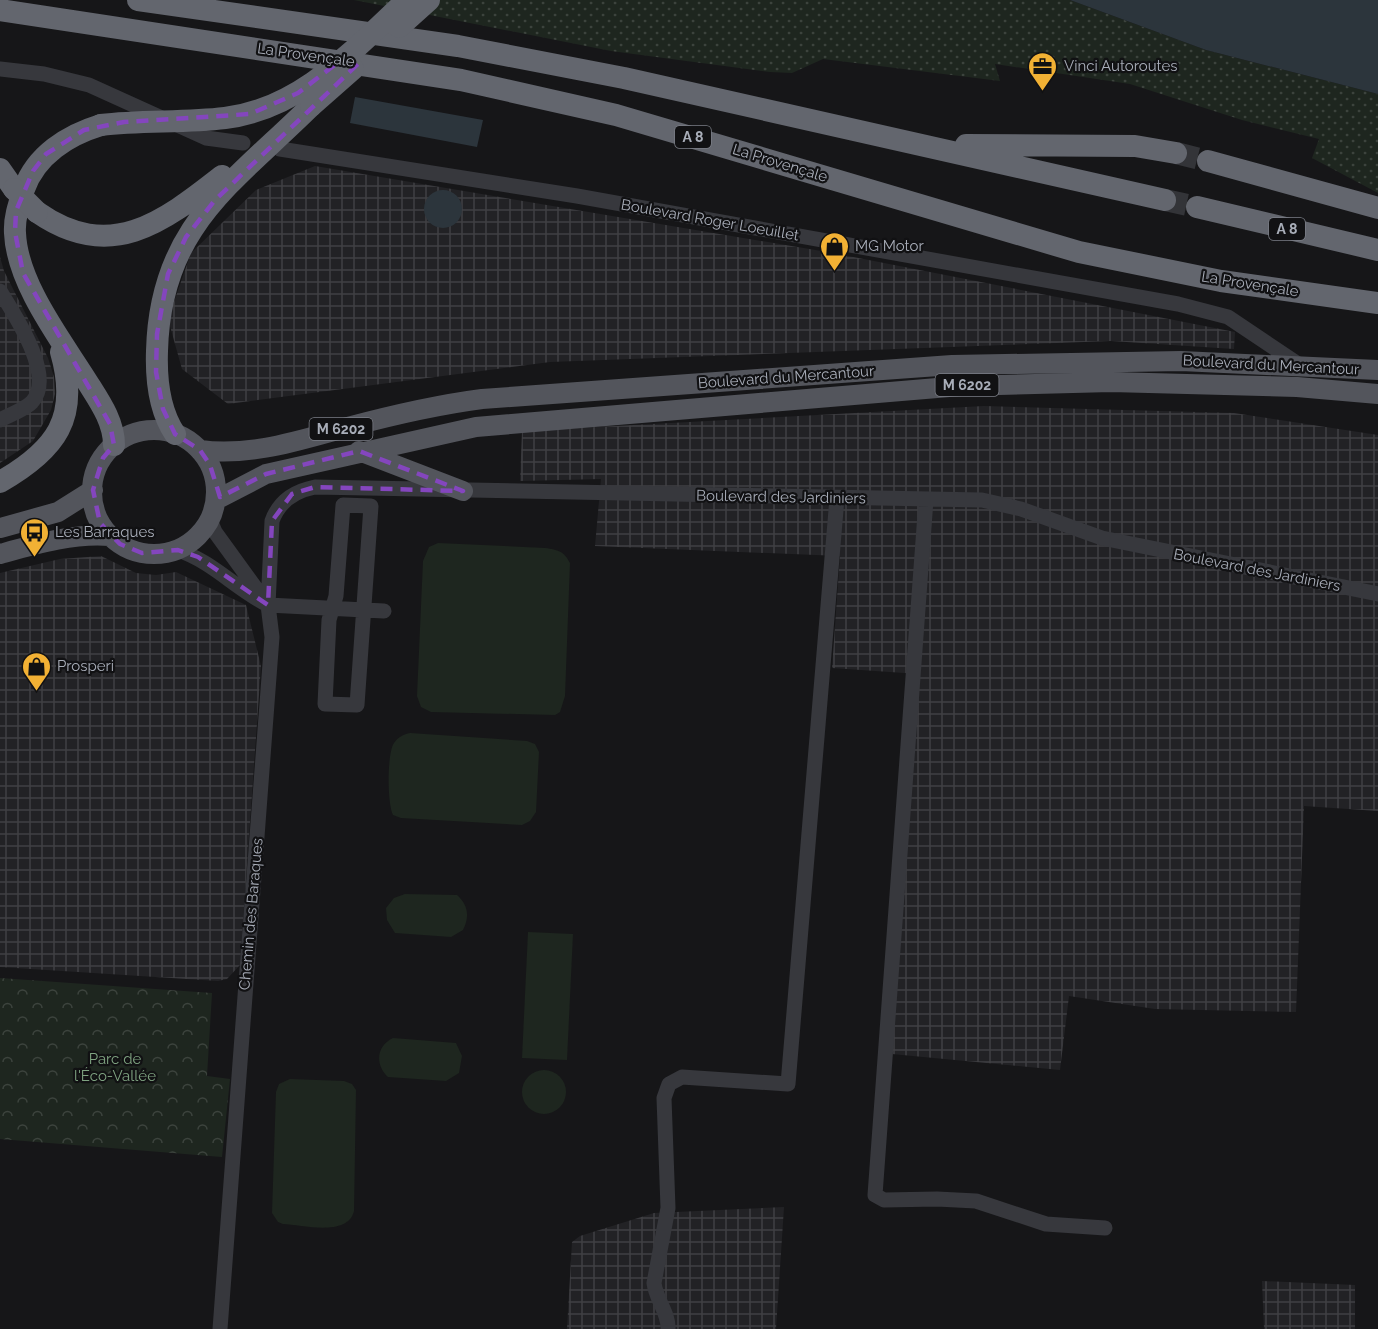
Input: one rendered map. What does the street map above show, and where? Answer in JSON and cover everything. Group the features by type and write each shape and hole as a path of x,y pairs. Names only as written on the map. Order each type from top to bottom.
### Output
{"highway":[{"name":"La Provençale","path":"138,0 458,46 624,78 1165,200"},
{"path":"114,445 107,415 23,273 16,242 16,211 33,171 46,154 66,140 101,125 227,118 276,105 328,72 407,0"},
{"path":"175,434 167,422 156,372 162,301 176,256 198,219 215,200 311,106 429,0"},
{"name":"La Provençale","path":"0,10 461,80 627,118 1079,252 1221,281 1378,303"},
{"path":"0,169 14,189 37,212 52,222 89,235 124,235 163,220 311,106"},
{"path":"922,145 1136,146 1176,153"},
{"path":"1208,161 1378,208"},
{"name":"A 8","path":"1197,207 1378,250"},
{"path":"0,482 28,466 50,445 63,421 69,395 68,375 55,330"}],"main road":[{"name":"Boulevard du Mercantour","path":"200,450 242,451 279,446 432,405 506,397 952,364 1110,360 1378,370"},
{"name":"Boulevard du Mercantour","path":"216,500 259,477 359,451 476,428 961,386 1111,382 1297,387 1378,394"},
{"path":"145,431 175,434 200,450 210,465 215,482 216,500 210,520 196,537 178,550 166,553 142,553 131,550 110,536 97,515 93,490 96,473 103,458 114,445 131,435 145,431"},
{"path":"359,451 463,491"},
{"path":"0,528 58,512 76,503 93,490"},
{"path":"0,554 57,539 85,535 110,536"}],"street":[{"path":"0,69 44,74 89,85 206,138 243,143"},
{"name":"Boulevard Roger Loeuillet","path":"280,149 577,196 1178,304 1228,317 1301,366"},
{"path":"0,291 20,323 40,370 39,389 32,402 0,420"},
{"name":"Boulevard des Jardiniers","path":"268,605 272,521 276,511 292,494 315,487 982,500 1002,503 1102,538 1378,594"},
{"path":"668,1329 668,1319 656,1296 654,1283 668,1208 664,1098 669,1084 682,1077 788,1084 837,498"},
{"path":"926,500 875,1195 884,1200 976,1201 1047,1224 1105,1228"},
{"path":"342,505 371,506 357,705 325,704 330,609 336,596 342,505"},
{"path":"210,520 215,532 268,605"},
{"path":"178,550 198,557 251,597 268,605 384,611"},
{"name":"Chemin des Baraques","path":"220,1329 272,637 268,605"}],"highlighted area":[{"path":"341,60 359,63 215,200 186,237 168,274 157,334 156,372 163,409 175,434 200,450 210,465 220,497 266,474 359,451 463,491 315,487 292,494 272,521 268,605 198,557 178,550 142,553 120,544 100,523 93,490 103,458 114,445 110,424 23,273 15,232 16,211 33,171 46,154 84,130 124,122 250,114 298,93"}],"shaded area":[{"path":"1070,0 1378,0 1378,94 1206,50"},
{"path":"355,97 483,120 477,147 350,123"},
{"path":"315,166 833,253 1235,332 1234,349 1111,341 550,362 228,404 182,369 168,319 191,253 256,190"},
{"path":"443,190 456,196 462,209 456,222 443,228 430,222 424,209 430,196"},
{"path":"0,257 4,271 48,358 54,377 55,394 51,410 33,441 0,463"},
{"path":"984,406 1234,413 1378,435 1378,811 1304,806 1296,1012 1155,1009 1069,996 1060,1070 892,1054 919,674 832,668 840,556 595,546 601,479 520,481 522,431"},
{"path":"101,556 136,573 156,575 176,572 246,605 261,666 240,965 227,979 218,981 0,967 0,573 60,559"},
{"path":"784,1207 776,1329 567,1329 572,1242 580,1236 654,1213"},
{"path":"1262,1281 1355,1285 1355,1329 1264,1329"}],"green space":[{"path":"354,0 1070,0 1206,50 1378,94 1378,193 1312,158 1319,139 1242,120 1130,84 995,64 1000,81 823,59 792,73 770,72 611,51"},
{"path":"438,543 545,548 560,552 568,559 570,563 565,696 560,712 555,715 431,712 421,707 417,696 423,561 429,547"},
{"path":"410,733 527,741 535,744 539,752 536,812 530,821 522,825 401,818 393,815 389,790 390,757 397,739"},
{"path":"405,894 457,895 467,911 467,920 463,930 451,937 395,933 387,920 386,908 394,898"},
{"path":"528,932 573,934 567,1060 522,1058"},
{"name":"Parc de l'Éco-Vallée","path":"0,978 212,993 207,1076 230,1079 222,1157 0,1139"},
{"path":"393,1038 456,1043 462,1056 459,1073 446,1081 388,1077 381,1067 379,1056 383,1046"},
{"path":"544,1070 560,1076 566,1092 560,1108 544,1114 528,1108 522,1092 528,1076"},
{"path":"290,1079 344,1081 352,1084 356,1090 354,1211 350,1219 334,1227 283,1224 278,1222 272,1213 276,1092 279,1084"}],"tunnel":[{"path":"1176,153 1208,161"},
{"path":"1165,200 1197,207"}],"place":[{"name":"Vinci Autoroutes","path":"1043,92"},
{"name":"MG Motor","path":"834,272"},
{"name":"Les Barraques","path":"34,558"},
{"name":"Prosperi","path":"36,692"}]}
